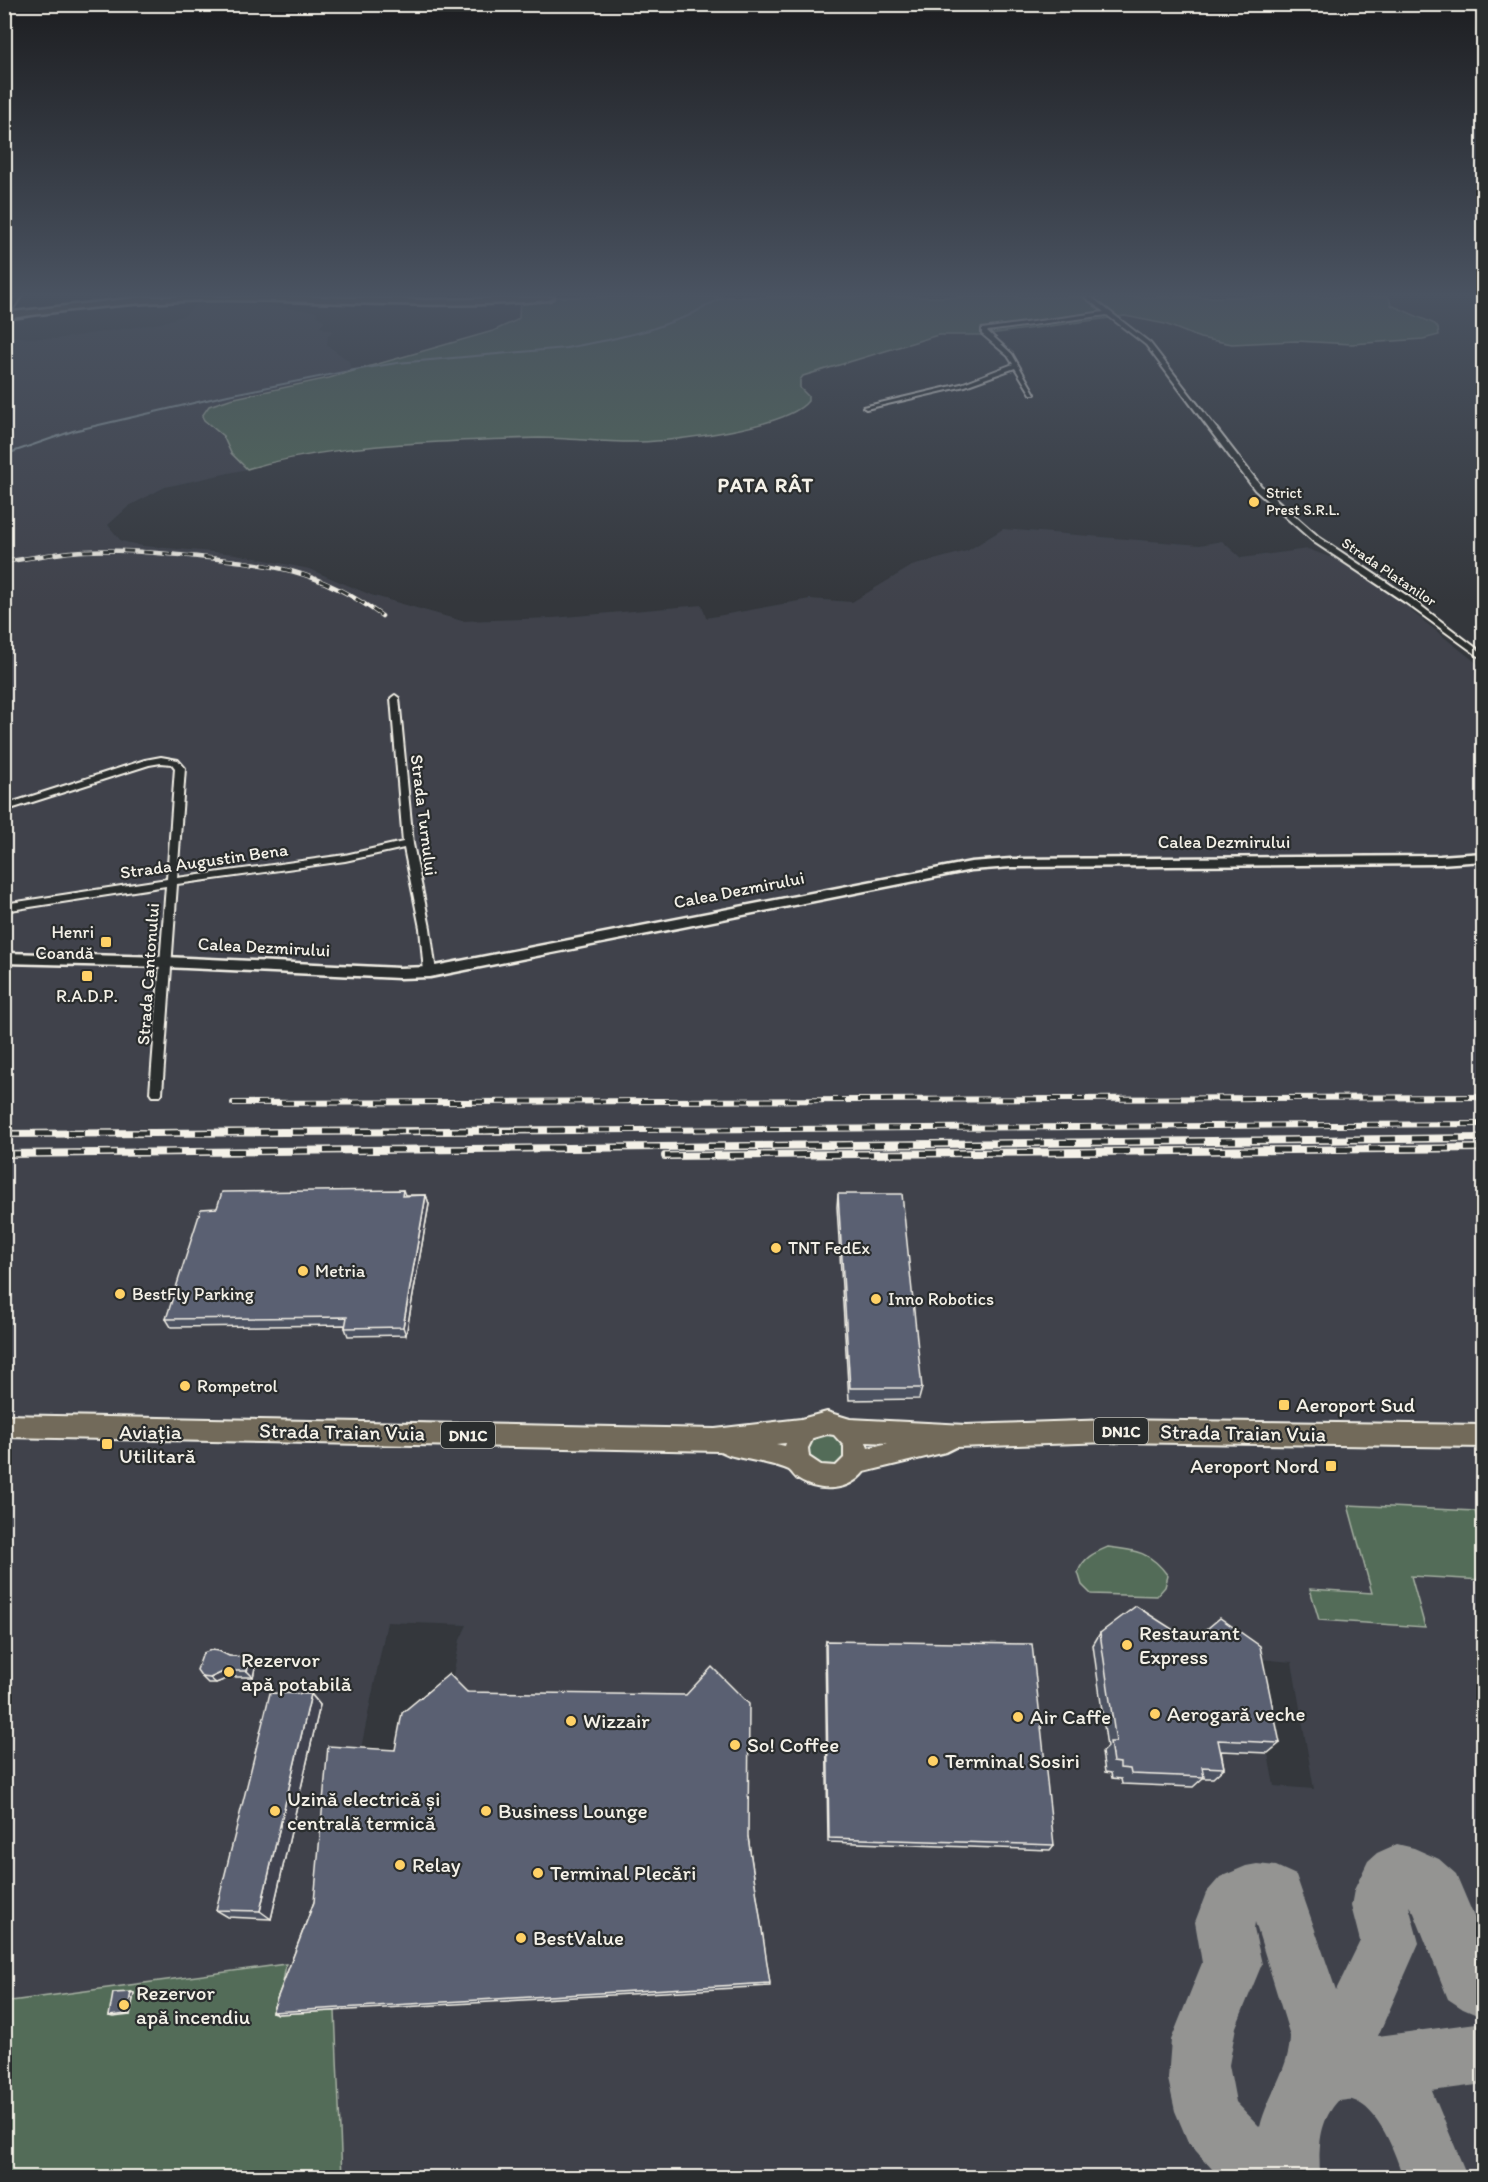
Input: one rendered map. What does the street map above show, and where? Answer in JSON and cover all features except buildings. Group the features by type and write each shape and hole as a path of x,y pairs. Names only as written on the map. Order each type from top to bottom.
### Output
{"main road":[{"name":"Calea Dezmirului","path":"4,958 165,962 399,974 430,972 971,866 1011,863 1440,860 1484,857"},
{"name":"Strada Traian Vuia","path":"4,1426 715,1440 804,1430 815,1424 828,1422 847,1430 966,1436 1110,1431 1484,1436"},
{"path":"798,1461 796,1450 798,1439 804,1430"},
{"path":"847,1430 854,1439 857,1450 856,1461"},
{"name":"Strada Traian Vuia","path":"715,1440 798,1461 814,1477 826,1479 839,1477 849,1472 856,1461 966,1436"}],"street":[{"path":"866,407 902,399"},
{"name":"Strada Platanilor","path":"1190,399 1258,488 1278,507 1317,540 1409,601 1484,658"},
{"name":"Strada Turnului","path":"394,698 408,844 425,928 430,972"},
{"name":"Strada Cantonului","path":"4,808 148,762 161,760 175,762 180,768 156,1093"},
{"name":"Strada Augustin Bena","path":"4,908 345,858 408,844"}],"shaded area":[{"path":"5,399 231,399 204,411 202,416 223,436 231,453 247,469 165,487 129,506 108,525 121,541 143,546 236,554 309,569 371,595 462,621 553,618 702,605 706,618 810,599 852,602 912,566 967,551 1003,529 1200,545 1222,541 1241,558 1308,549 1392,581 1411,611 1483,668 1483,2177 5,2177","holes":["387,1622 467,1625 460,1640 452,1680 399,1755 360,1753","1250,1658 1292,1662 1314,1789 1274,1786"]}],"green space":[{"path":"230,399 808,399 808,401 778,419 755,426 702,436 639,442 539,438 391,445 318,453 247,469 231,453 223,436 202,416 209,406"},
{"path":"822,1430 843,1437 848,1457 834,1471 807,1462 805,1442"},
{"path":"1348,1505 1475,1511 1483,1537 1483,1580 1411,1576 1425,1627 1319,1620 1310,1589 1372,1593"},
{"path":"1108,1547 1127,1549 1149,1557 1168,1576 1165,1587 1157,1596 1091,1594 1082,1585 1078,1572 1086,1559"},
{"path":"286,1964 278,2014 335,2011 342,2177 5,2177 4,2002"}],"waterway":[{"path":"4,455 73,431 212,399"}],"taxiway":[{"path":"1329,2072 1390,1943 1381,1914 1380,1898 1388,1882 1397,1873 1419,1879 1436,1894 1469,1978 1484,1988"},
{"path":"1262,2178 1213,2123 1202,2094 1198,2065 1205,2027 1232,1964 1225,1929 1226,1914 1236,1901 1252,1893 1276,1895 1321,2036 1321,2047 1311,2083"},
{"path":"1356,2069 1484,2053"},
{"path":"1329,2072 1356,2069"},
{"path":"1356,2069 1374,2077 1400,2099 1417,2127 1436,2178"},
{"path":"1288,2178 1290,2133 1299,2102 1316,2079 1329,2072"}],"railway":[{"path":"4,562 85,551 138,552 244,562 291,571 313,578 358,600 382,616"},
{"path":"233,1103 1484,1097"},
{"path":"359,1132 1484,1124"},
{"path":"4,1134 581,1130"},
{"path":"4,1154 1484,1138"},
{"path":"665,1156 1484,1148"}],"place":[{"name":"Strict Prest S.R.L.","path":"1254,502"},
{"name":"Henri Coandă","path":"106,942"},
{"name":"R.A.D.P.","path":"87,976"},
{"name":"TNT FedEx","path":"776,1248"},
{"name":"Metria","path":"303,1271"},
{"name":"BestFly Parking","path":"120,1294"},
{"name":"Inno Robotics","path":"876,1299"},
{"name":"Rompetrol","path":"185,1386"},
{"name":"Aeroport Sud","path":"1284,1405"},
{"name":"Aviația Utilitară","path":"107,1444"},
{"name":"Aeroport Nord","path":"1331,1466"},
{"name":"Restaurant Express","path":"1127,1645"},
{"name":"Rezervor apă potabilă","path":"229,1672"},
{"name":"Aerogară veche","path":"1155,1714"},
{"name":"Air Caffe","path":"1018,1717"},
{"name":"Wizzair","path":"571,1721"},
{"name":"So! Coffee","path":"735,1745"},
{"name":"Terminal Sosiri","path":"933,1761"},
{"name":"Uzină electrică și centrală termică","path":"275,1811"},
{"name":"Business Lounge","path":"486,1811"},
{"name":"Relay","path":"400,1865"},
{"name":"Terminal Plecări","path":"538,1873"},
{"name":"BestValue","path":"521,1938"},
{"name":"Rezervor apă incendiu","path":"124,2005"}],"district":[{"name":"PATA RÂT","path":"766,485"}]}
